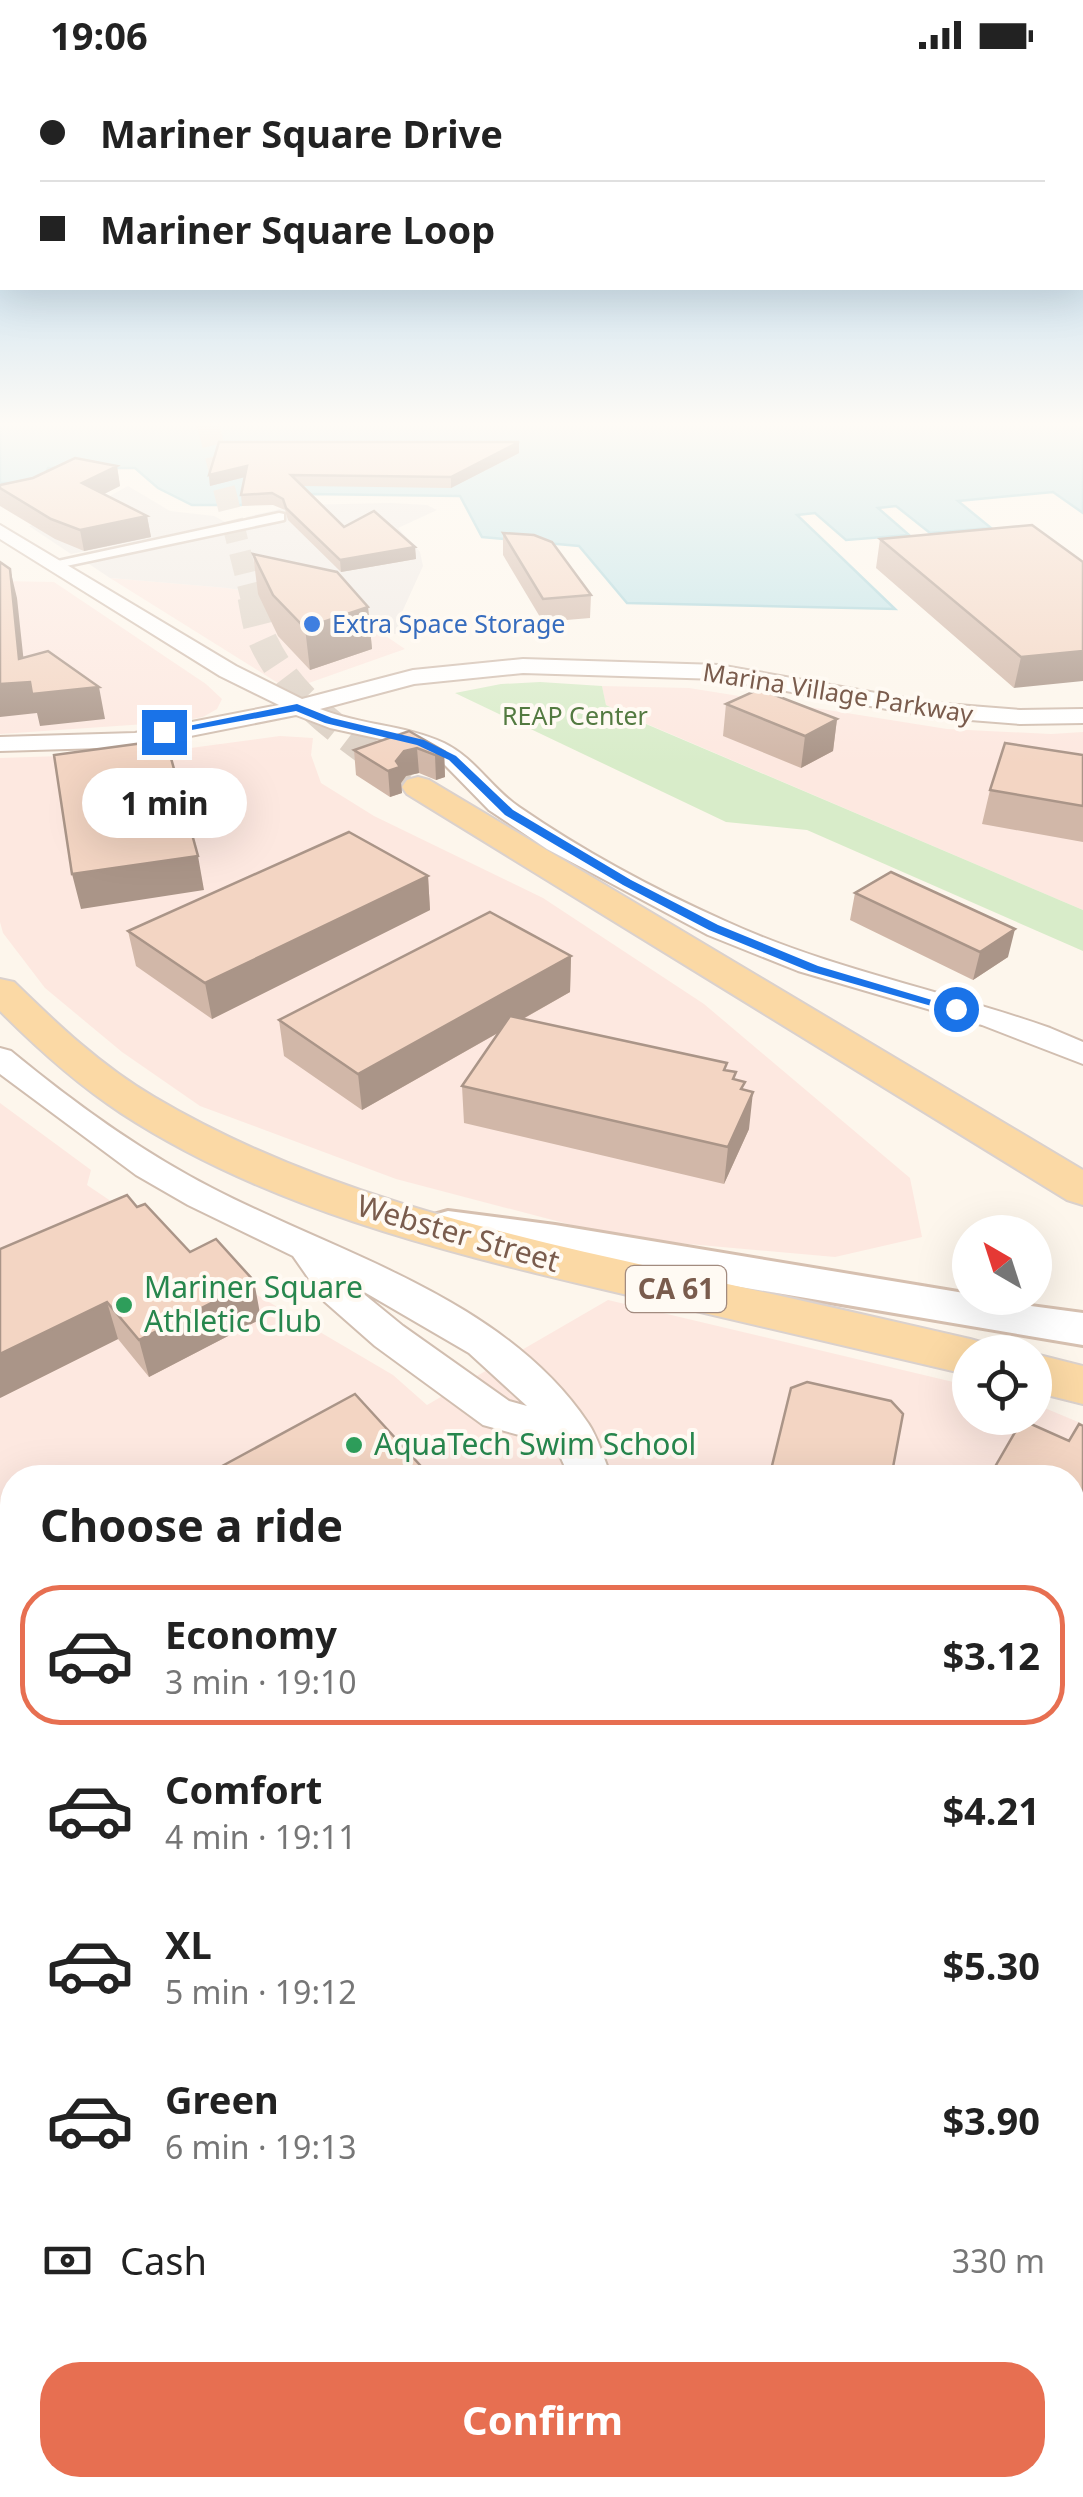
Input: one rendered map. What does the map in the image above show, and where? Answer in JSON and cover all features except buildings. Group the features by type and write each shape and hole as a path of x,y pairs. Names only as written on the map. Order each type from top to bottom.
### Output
{"main road":[{"path":"418,787 1083,1190"},
{"name":"Webster Street","path":"0,990 68,1055 143,1107 255,1166 383,1216 484,1246 952,1353"},
{"path":"908,1084 1083,1169"},
{"path":"383,1216 555,1239 1083,1329"}],"street":[{"path":"10,537 228,671 247,676 307,712 421,742"},
{"path":"52,564 181,537"},
{"name":"Marina Village Parkway","path":"307,712 433,674 553,665 719,672 932,710 1083,716"},
{"path":"200,728 223,722 241,710 242,697 228,671"},
{"name":"Marina Village Parkway","path":"307,712 418,689 526,676 703,682 766,688 953,723 1083,728"},
{"path":"418,689 394,701 384,712 388,723 452,758 509,812 648,894 746,942 848,980 1032,1032 1083,1054"},
{"path":"0,744 135,740 307,712"},
{"path":"135,740 146,745 220,739 307,712"},
{"path":"0,1058 50,1099 166,1176 466,1331 501,1353 530,1378 574,1433 585,1465"}],"shaded area":[{"path":"46,537 155,537 71,554"},
{"path":"193,537 406,537 420,552 423,566 398,621 415,629 386,636 343,607 227,588 110,578 83,560"},
{"path":"110,578 227,588 343,607 405,649 289,690"},
{"path":"0,581 54,582 206,684 222,699 217,709 203,717 175,722 0,734"},
{"path":"602,686 689,688 947,729 1083,732 1083,910 640,721 606,705"},
{"path":"280,736 313,738 311,755 321,783 374,816 543,898 704,1004 910,1178 922,1237 835,1257 621,1238 396,1179 200,1106 122,1052 45,988 3,933 0,758 153,753"},
{"path":"0,1103 91,1170 87,1185 130,1214 128,1219 393,1375 427,1405 608,1300 952,1382 952,1435 1052,1435 1052,1411 1083,1424 1083,1465 0,1465"}],"green space":[{"name":"REAP Center","path":"501,684 602,686 606,705 639,721 1083,910 1083,951 807,830 726,822 455,693"}],"water":[{"path":"485,537 820,537 895,609 627,603 579,546"}],"tunnel":[{"path":"236,537 252,600"},
{"path":"252,597 262,638 293,687 353,741 418,787"}],"place":[{"name":"Extra Space Storage","path":"312,624"},
{"name":"Mariner Square Athletic Club","path":"124,1305"},
{"name":"AquaTech Swim School","path":"354,1445"}],"route":[{"path":"164,732 238,722 297,708 328,720 421,742 464,767 482,791 509,812 627,882 713,927 813,969 956,1009"}]}
